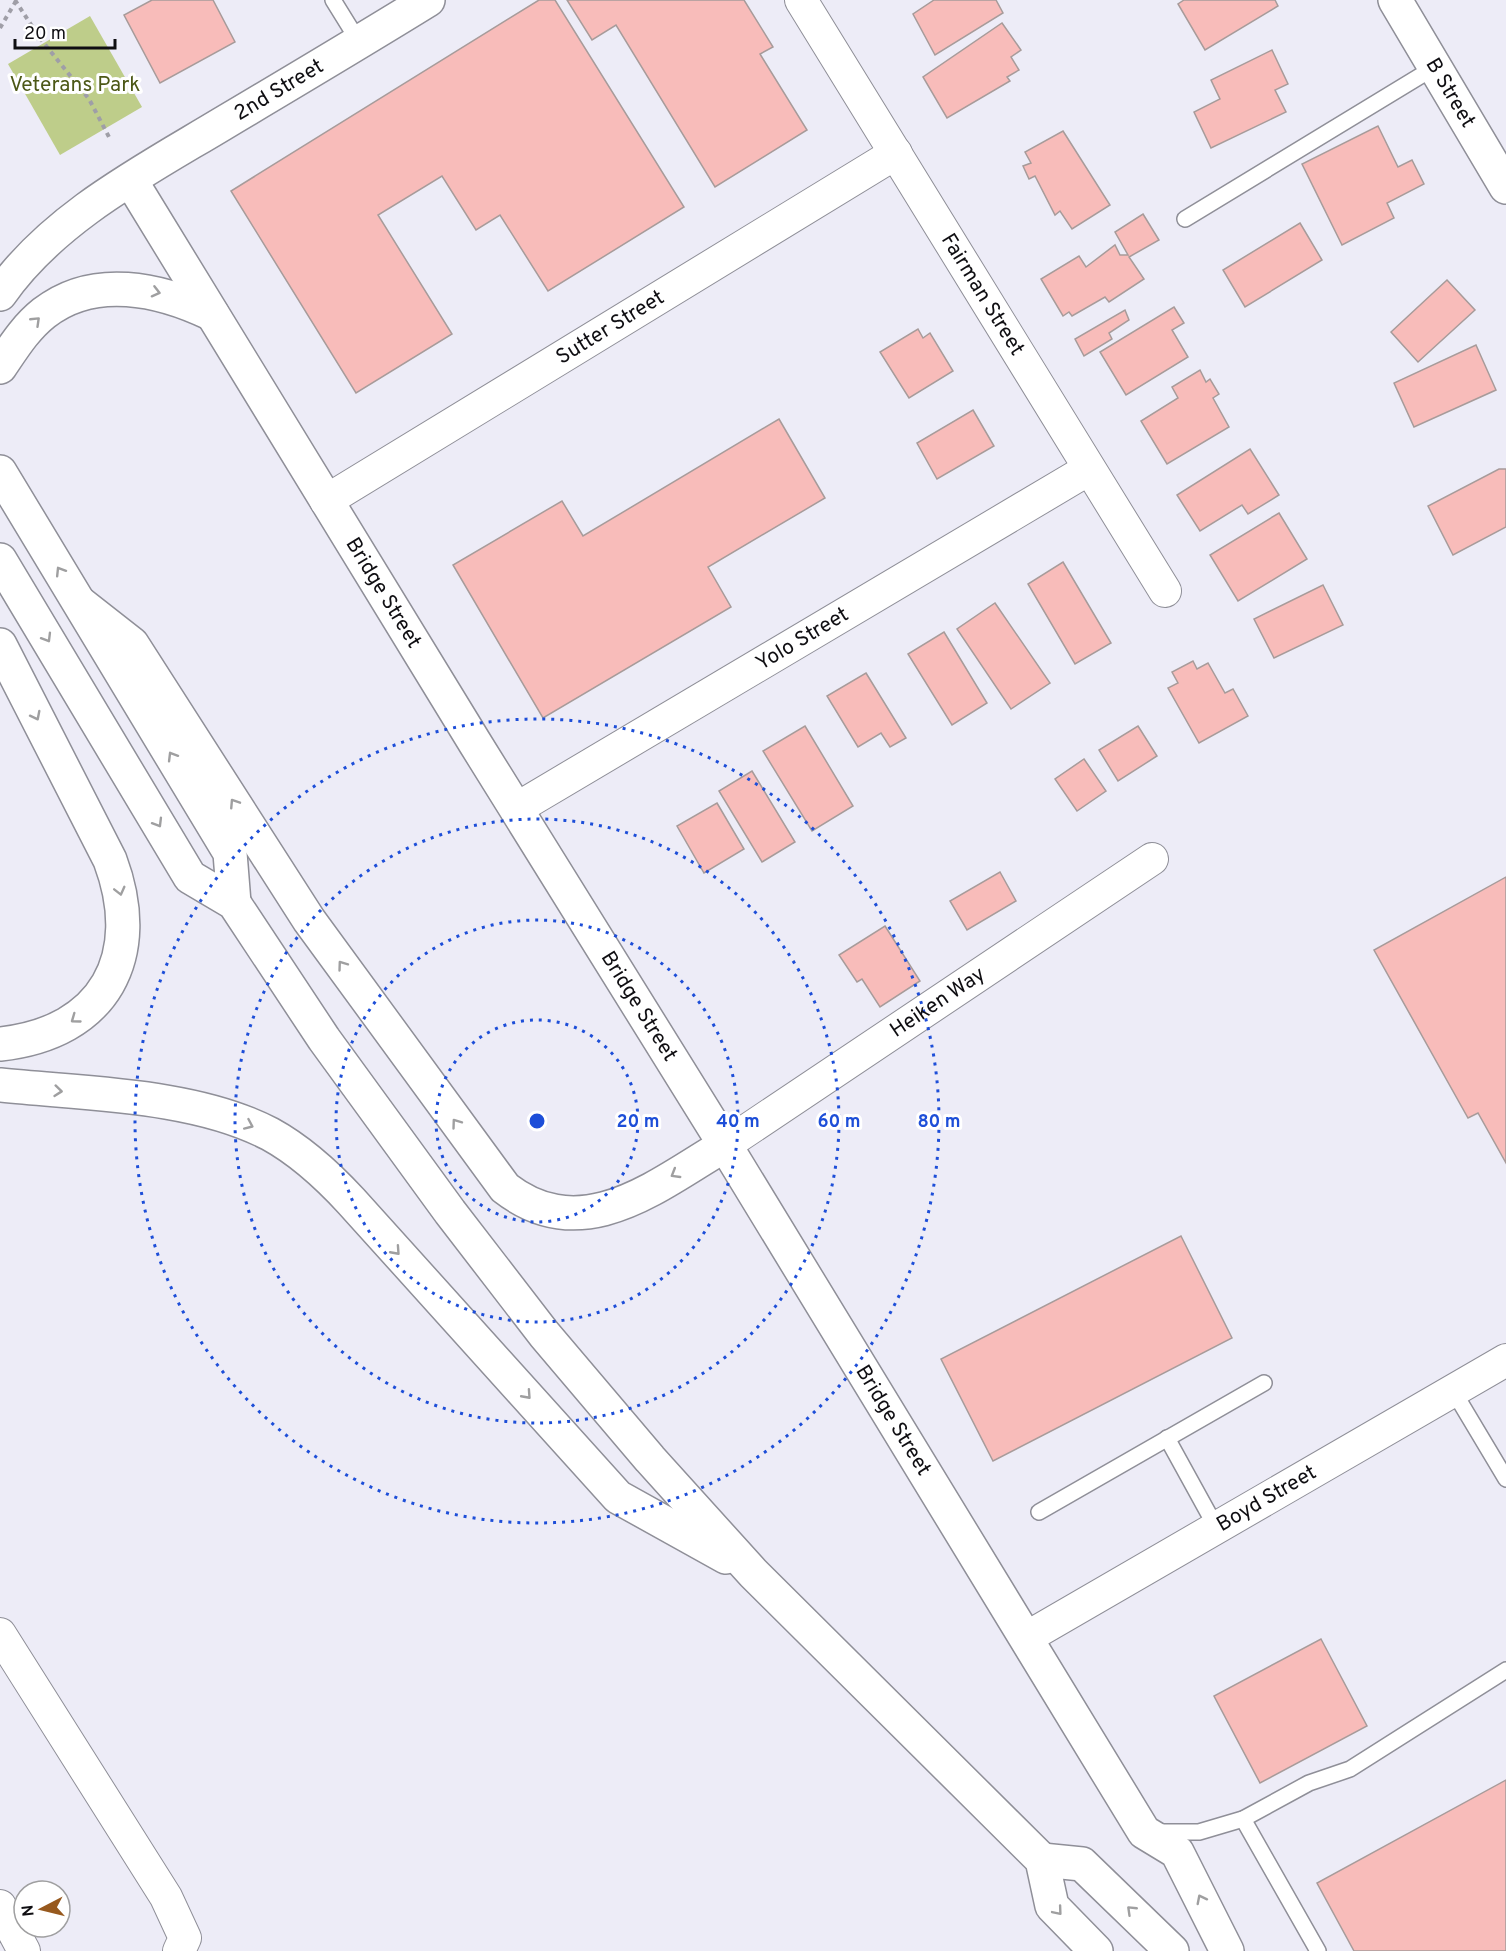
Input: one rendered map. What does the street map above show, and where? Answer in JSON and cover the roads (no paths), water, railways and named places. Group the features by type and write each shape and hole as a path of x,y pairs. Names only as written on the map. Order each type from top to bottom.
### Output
{"main road":[{"name":"2nd Street","path":"131,182 428,0"},
{"name":"B Street","path":"1395,0 1506,187"},
{"path":"0,294 30,259 61,230 131,182"},
{"name":"Bridge Street","path":"131,182 725,1145 1144,1832"},
{"path":"0,367 18,341 43,314 81,295 113,290 144,290 175,297 212,314"},
{"path":"0,472 230,853 234,903"},
{"path":"0,560 190,877 234,903 324,1039 501,1279 620,1424 753,1573 1042,1860 1052,1906 1096,1951"},
{"path":"81,604 132,644 309,920 505,1188 527,1204 544,1210 574,1214 594,1212 638,1196 725,1145"},
{"path":"0,645 110,860 120,888 125,930 119,960 113,975 98,997 82,1014 63,1027 39,1037 0,1044"},
{"path":"0,1085 195,1107 245,1124 293,1149 335,1184 618,1497 753,1573"},
{"path":"1144,1832 1178,1852 1227,1951"},
{"path":"1042,1860 1082,1864 1173,1951"}],"street":[{"name":"Fairman Street","path":"801,0 1165,591"},
{"name":"Sutter Street","path":"326,501 896,153"},
{"name":"Yolo Street","path":"516,809 1089,469"},
{"name":"Heiken Way","path":"725,1145 1152,859"},
{"name":"Boyd Street","path":"1026,1638 1506,1360"},
{"path":"0,1634 166,1897 185,1938 179,1951"},
{"path":"0,1906 24,1951"}],"lane":[{"path":"333,0 359,42"},
{"path":"1185,219 1435,67"},
{"path":"1039,1512 1264,1383"},
{"path":"1454,1392 1506,1479"},
{"path":"1167,1438 1216,1527"},
{"path":"1144,1832 1199,1832 1243,1819 1309,1783 1350,1769 1506,1670"},
{"path":"1243,1819 1318,1951"}],"park label":[{"name":"Veterans Park","path":"75,85"}]}
